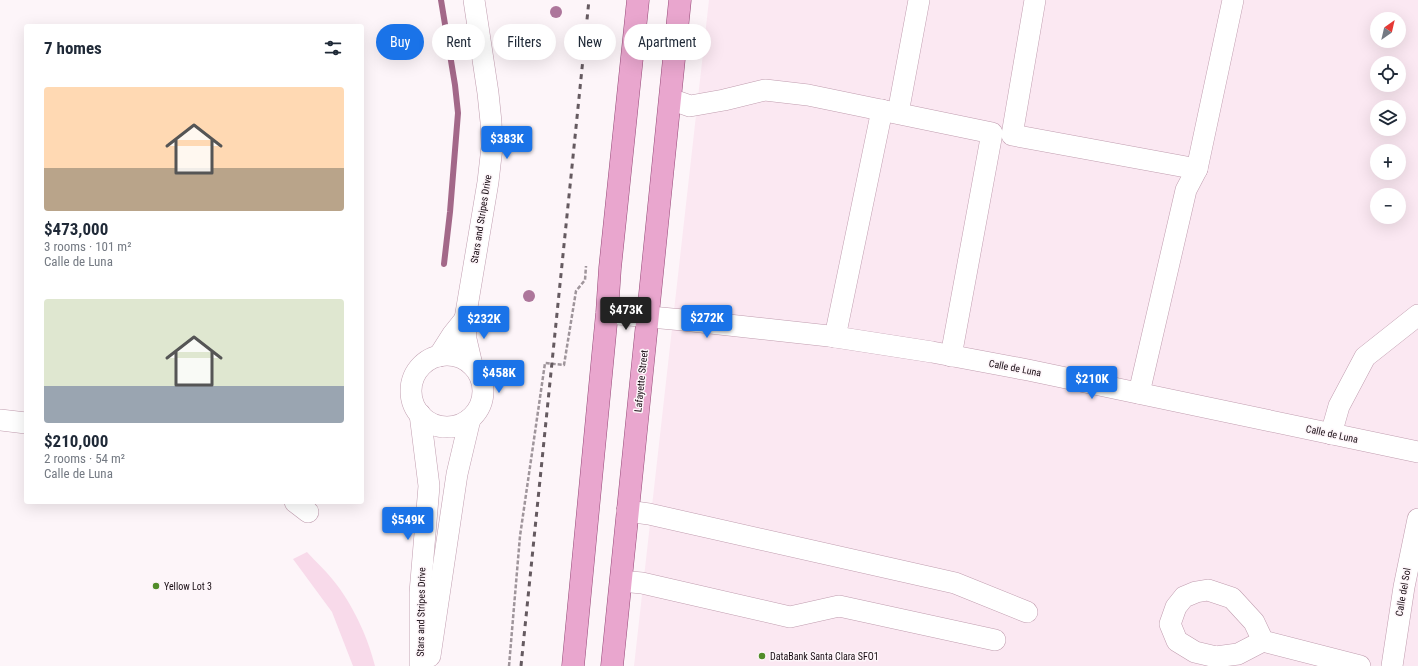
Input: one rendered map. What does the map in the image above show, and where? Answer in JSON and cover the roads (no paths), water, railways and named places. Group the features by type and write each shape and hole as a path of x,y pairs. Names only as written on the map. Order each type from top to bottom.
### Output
{"main road":[{"path":"572,666 608,313 610,268 638,0"},
{"name":"Lafayette Street","path":"612,666 680,0"}],"street":[{"name":"Stars and Stripes Drive","path":"429,666 457,474 470,419 478,410 482,399 483,387 479,375 472,366 466,339 464,319 488,182 492,147 488,93 474,0"},
{"path":"835,337 890,111 919,0"},
{"path":"1012,136 1035,0"},
{"path":"1139,394 1186,190 1196,169 1233,0"},
{"path":"670,99 690,106 724,100 765,90 808,96 890,111 992,133 1196,169"},
{"path":"951,356 992,133"},
{"name":"Calle de Luna","path":"608,313 648,316 835,337 951,356 1028,370 1418,452"},
{"path":"1331,434 1339,406 1365,357 1418,315"},
{"name":"Stars and Stripes Drive","path":"420,666 420,593 429,486 420,414 414,404 411,392 413,380 419,369 428,361 439,356 464,319"},
{"path":"439,356 451,356 462,359 472,366"},
{"path":"420,414 428,422 438,426 450,427 470,419"},
{"path":"0,420 24,423"},
{"path":"627,511 649,514 955,583 1027,612"},
{"name":"Calle del Sol","path":"1392,666 1404,587 1418,519"},
{"path":"621,580 790,617 839,606 995,640"},
{"path":"1263,641 1360,666"}],"waterway":[{"path":"441,0 458,113 444,264"}],"railway":[{"path":"521,666 589,0"}],"place":[{"name":"Yellow Lot 3","path":"156,586"},
{"name":"DataBank Santa Clara SFO1","path":"762,656"}]}
